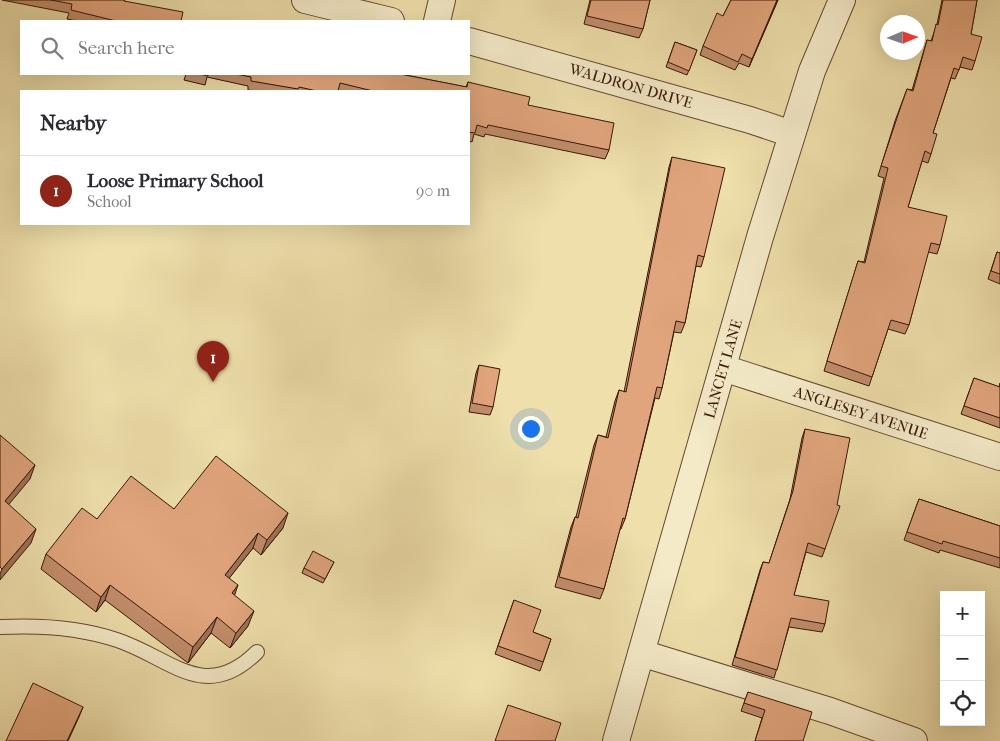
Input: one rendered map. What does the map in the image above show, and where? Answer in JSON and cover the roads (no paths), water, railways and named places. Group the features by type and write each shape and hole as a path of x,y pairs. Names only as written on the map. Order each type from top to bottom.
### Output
{"street":[{"path":"305,0 387,20"},
{"path":"437,20 442,0"},
{"name":"LANCET LANE","path":"616,741 722,368 792,134 812,71 842,0"},
{"name":"WALDRON DRIVE","path":"470,41 750,120 792,134"},
{"name":"ANGLESEY AVENUE","path":"722,368 1000,457"},
{"path":"641,653 830,711 914,741"}],"lane":[{"path":"0,628 59,627 86,632 146,652 174,668 194,675 215,677 233,672 257,652"}],"place":[{"name":"Loose Primary School","path":"213,382"}]}
